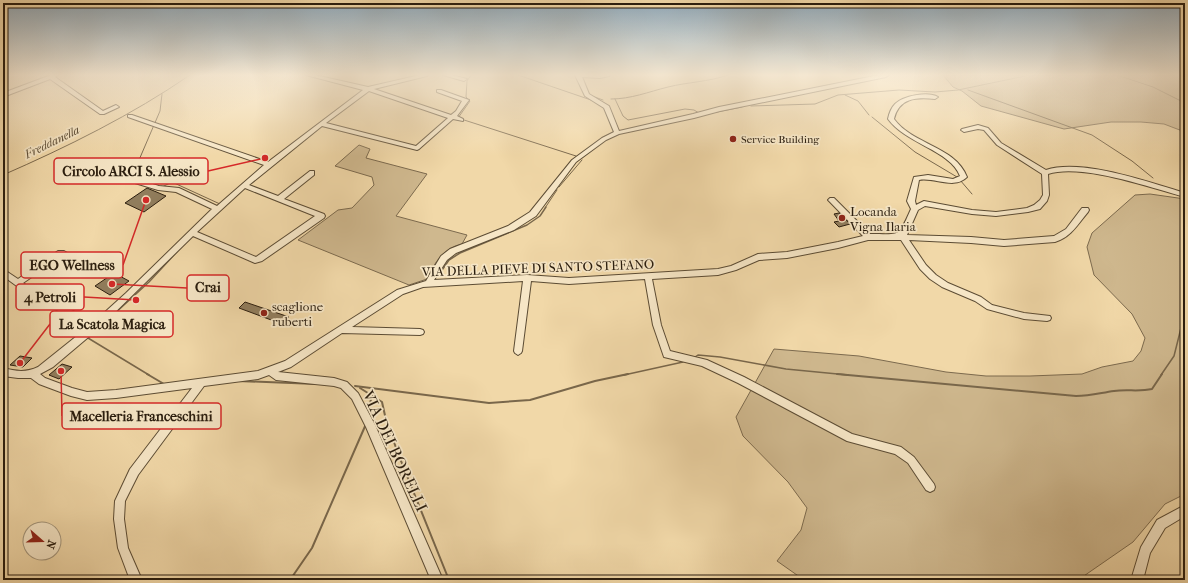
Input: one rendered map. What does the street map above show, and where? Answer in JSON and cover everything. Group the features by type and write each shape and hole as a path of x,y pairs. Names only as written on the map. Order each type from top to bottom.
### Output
{"street":[{"path":"88,102 102,113 116,107"},
{"path":"3,372 20,376 33,374 42,369 95,327 244,185 351,102"},
{"path":"407,102 461,120"},
{"path":"322,124 417,148 465,102"},
{"path":"599,102 607,107 617,133"},
{"path":"429,282 444,258 453,251 511,228 533,214 574,161 604,139 617,133 752,102"},
{"path":"901,102 892,112 891,119 900,129 939,152 962,168 964,177 960,180 953,181 920,177 916,179 911,201 915,209"},
{"path":"130,116 269,165"},
{"path":"964,130 978,127 986,129 999,144 1045,173"},
{"path":"1045,173 1050,169 1066,168 1093,172 1185,195"},
{"path":"279,199 312,173"},
{"path":"1045,173 1046,195 1043,202 1037,207 1028,210 996,214 972,212 924,203 915,209 904,233 900,237 923,267 945,285 978,299 990,307 1024,316 1048,318"},
{"path":"137,181 158,188 177,190 218,209"},
{"path":"194,234 255,260 259,259 321,216 244,185"},
{"path":"832,200 868,236"},
{"name":"VIA DELLA PIEVE DI SANTO STEFANO","path":"33,374 42,381 71,392 87,396 116,394 258,375 288,364 400,292 429,282 526,278 569,281 718,272 733,268 758,257 787,255 838,245 868,236 971,240 1004,243 1055,239 1062,237 1068,232 1085,210"},
{"path":"17,283 61,253 76,262"},
{"path":"3,272 32,293 95,327"},
{"path":"648,276 655,318 662,343 667,354 704,363 741,380 850,438 898,450 911,460 930,487"},
{"path":"518,351 526,278"},
{"path":"341,330 420,332"},
{"name":"VIA DEI BORELLI","path":"271,371 276,376 334,382 344,385 350,389 370,425 437,580"},
{"path":"136,580 123,548 119,519 120,501 134,472 201,383"},
{"path":"1137,580 1145,551 1161,524 1185,510"}],"shaded area":[{"path":"976,102 1185,102 1185,132 1164,124 1141,122 1111,122 1064,129 981,106"},
{"path":"359,145 370,149 366,158 427,174 396,216 467,235 462,244 455,246 440,257 427,279 409,285 298,240 338,210 352,208 374,185 372,177 335,166"},
{"path":"1150,194 1185,199 1185,494 1165,504 1133,542 1078,580 804,580 777,561 801,530 807,508 788,482 743,436 736,417 774,349 859,356 946,372 986,376 1082,374 1102,367 1133,361 1141,351 1145,338 1132,314 1094,275 1087,247 1092,233 1135,195"}],"building":[{"path":"147,188 166,196 144,212 125,203"},
{"name":"Locanda Vigna Ilaria","path":"839,213 850,224 839,227 834,222 839,221 834,214"},
{"path":"114,273 129,281 110,295 95,286"},
{"name":"scaglione ruberti","path":"245,302 289,317 282,324 239,308"},
{"path":"20,356 32,358 23,367 10,365"},
{"path":"62,364 72,367 59,379 49,375"}],"waterway":[{"name":"Freddanella","path":"3,175 99,130 148,102"},
{"path":"157,186 133,174 160,111 161,102"},
{"path":"458,118 469,102"},
{"path":"617,102 623,116 628,120 685,109 694,110 699,113"},
{"path":"751,106 815,104 820,102"},
{"path":"859,102 869,115"},
{"path":"1002,102 1092,135 1132,161 1153,178"},
{"path":"717,112 742,107"},
{"path":"872,117 915,152 957,177"},
{"path":"461,119 576,156"},
{"path":"559,187 582,160"},
{"path":"960,180 972,194"},
{"path":"162,187 172,182 220,204"},
{"path":"545,208 557,190"},
{"path":"440,273 449,260 460,253 527,225 540,216 546,207"},
{"path":"196,233 202,227"},
{"path":"149,375 88,338 149,282 186,242"},
{"path":"1161,375 1174,356 1185,312"},
{"path":"695,357 698,355 720,357 786,369 848,375"},
{"path":"624,375 683,362"},
{"path":"147,374 164,384"},
{"path":"355,386 489,403 530,400 595,381 628,374"},
{"path":"837,374 1076,396 1119,390 1152,389 1162,374"},
{"path":"238,381 316,384"},
{"path":"360,388 369,394"},
{"path":"369,394 371,399 369,410"},
{"path":"369,394 382,402 386,420 399,456 449,580"},
{"path":"290,580 312,548 366,424"}],"place":[{"name":"Service Building","path":"733,139"},
{"name":"Circolo ARCI S. Alessio","path":"265,158"},
{"name":"EGO Wellness","path":"146,200"},
{"name":"Locanda Vigna Ilaria","path":"842,218"},
{"name":"Crai","path":"112,284"},
{"name":"4 Petroli","path":"136,300"},
{"name":"scaglione ruberti","path":"264,313"},
{"name":"La Scatola Magica","path":"20,363"},
{"name":"Macelleria Franceschini","path":"61,371"}]}
